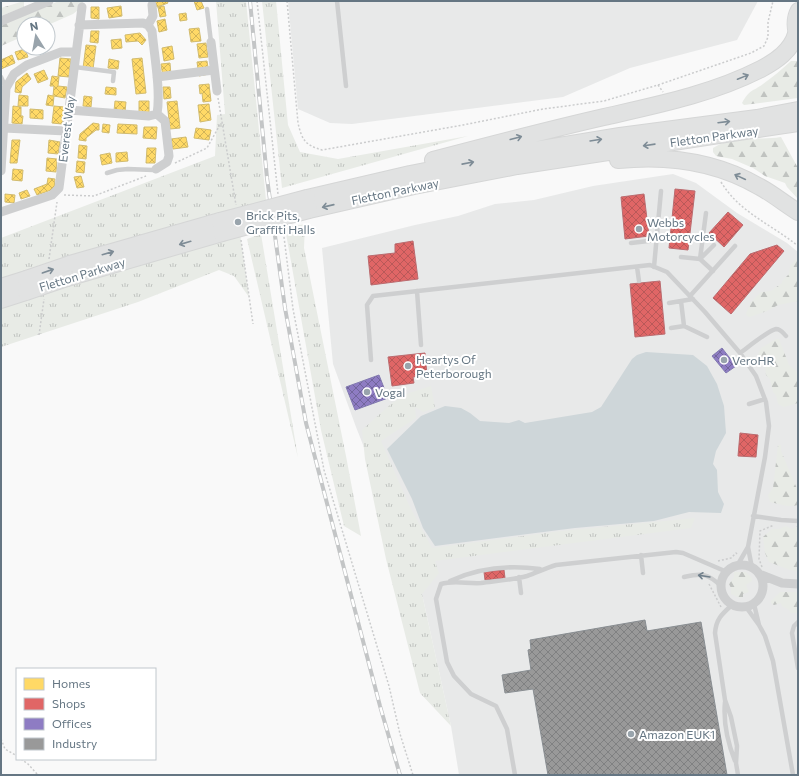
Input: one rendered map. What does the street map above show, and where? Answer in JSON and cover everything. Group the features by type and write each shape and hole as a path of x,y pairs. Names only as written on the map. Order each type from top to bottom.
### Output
{"highway":[{"path":"331,192 418,164 526,135 658,104 716,88 760,70 780,58 797,37"},
{"name":"Fletton Parkway","path":"308,204 331,192 517,153 620,136 757,118 798,110"},
{"name":"Fletton Parkway","path":"1,300 26,285 69,271 221,227 308,204 414,186 517,166 798,123"},
{"path":"414,186 637,158 669,158 699,163 736,175 759,186 798,212"},
{"name":"Fletton Parkway","path":"1,287 26,285"}],"main road":[{"path":"797,10 794,24 797,37"}],"street":[{"path":"1,21 49,1"},
{"path":"148,25 154,16 152,3"},
{"name":"Everest Way","path":"1,212 52,194 59,188 82,7"},
{"path":"79,26 143,23 148,25 152,31 157,77 158,114 165,121 169,156 167,162 154,171"},
{"path":"211,42 217,91"},
{"path":"1,171 4,128 3,109 6,88 14,74 27,65 61,52 76,52"},
{"path":"157,77 214,70"},
{"path":"69,110 149,116 158,114"},
{"path":"4,128 66,131"},
{"path":"759,571 762,579 763,590 761,595 750,605 741,608 732,605 724,597 721,581 727,572 737,566 747,566 759,571 782,583"},
{"path":"763,590 782,583 798,584"}],"lane":[{"path":"337,1 346,86"},
{"path":"207,9 211,42"},
{"path":"74,67 114,72 113,80"},
{"path":"1,77 6,88"},
{"path":"107,173 124,169 154,171"},
{"path":"654,267 661,191"},
{"path":"700,259 706,213"},
{"path":"631,243 657,240"},
{"path":"700,259 714,245"},
{"path":"669,303 692,298 713,270 735,246"},
{"path":"681,257 700,259 713,270"},
{"path":"371,360 367,305 373,296 637,266 650,265 667,272 740,353 756,376 766,400 769,426 765,458 748,547 737,566"},
{"path":"637,266 639,281"},
{"path":"417,291 421,345"},
{"path":"681,301 684,326"},
{"path":"671,328 684,326 707,337"},
{"path":"740,353 770,331 776,329 782,331 786,336"},
{"path":"749,404 766,400"},
{"path":"754,516 798,521"},
{"path":"748,547 759,571"},
{"path":"448,582 471,584 528,576 542,569 556,565 676,552 683,553 727,572"},
{"path":"640,555 643,572"},
{"path":"515,775 507,729 496,706 471,694 454,676 447,662 436,598 441,584 463,575 510,567 542,569"},
{"path":"684,577 694,575 709,576 721,586"},
{"path":"519,577 521,592"},
{"path":"732,605 716,622 715,633 725,700 731,717 735,739 738,775"},
{"path":"750,605 766,636 773,661 793,775"},
{"path":"750,605 759,625"},
{"path":"798,622 794,626 792,633 796,643 798,668"},
{"path":"725,700 724,718 729,747 736,763"}],"path":[{"path":"257,1 279,200"},
{"path":"287,1 298,123 301,135 306,143 312,147 322,150 464,125 543,109 604,101 658,85 751,53 764,46 768,37 768,22 773,1"},
{"path":"658,85 664,94"},
{"path":"172,164 207,148 221,123"},
{"path":"58,195 94,196 138,180 154,171"},
{"path":"720,181 728,194 753,216 798,246"},
{"path":"282,224 293,309 324,470 389,686 400,734 413,775"},
{"path":"759,571 762,566 759,559 760,531 769,526 774,526"},
{"path":"717,564 718,561 723,561 736,553 738,554"},
{"path":"708,583 722,609"},
{"path":"1,739 5,749 16,755"},
{"path":"22,760 38,775"}],"shaded area":[{"path":"288,1 758,1 737,40 630,68 563,97 352,124 330,123 298,109"},
{"path":"673,174 696,183 737,213 787,243 798,252 798,775 459,775 451,726 422,594 356,427 333,364 322,248 458,216 495,204 534,200 593,186"},
{"path":"646,352 693,355 707,366 717,384 724,406 726,433 716,451 713,464 717,470 718,492 724,504 721,513 689,512 654,521 575,528 435,546 423,528 412,499 387,449 421,416 445,406 461,408 480,421 509,423 519,420 525,423 592,412 601,407 632,359 637,355"}],"green space":[{"path":"24,1 24,7 1,16 1,8"},
{"path":"59,1 83,1 82,7 73,14 56,21 56,16 23,16"},
{"path":"216,1 246,1 266,200 52,261 1,279 1,238 215,156 217,115 225,114"},
{"path":"262,1 276,1 288,125 300,152 338,159 468,136 282,188"},
{"path":"16,19 16,39 1,46 1,25"},
{"path":"791,61 798,61 798,98 744,105 742,103 749,93 770,79"},
{"path":"781,137 798,168 798,199 785,183 765,176 753,168 732,159 716,156 713,152 713,148 738,139"},
{"path":"305,224 304,248 361,536 344,526 321,430 285,228"},
{"path":"240,233 249,297 234,276 219,270 138,302 1,347 1,305"},
{"path":"261,234 298,458 247,239"},
{"path":"797,258 798,301 778,305 750,317 747,316 746,313 750,303 761,292 771,291 782,283 782,281 789,274 790,266"},
{"path":"776,339 779,339 789,365 798,373 798,403 784,407 778,404 770,379 766,375 765,367 758,354 761,348"},
{"path":"431,386 435,408 423,412 415,407 416,418 381,441 409,505 432,548 561,531 695,518 691,528 435,561 439,573 422,594 451,726 420,693 386,559 365,459 362,430 392,403 409,393"},
{"path":"778,445 781,445 781,451 798,491 798,505 787,506 770,502 768,495 773,488"},
{"path":"786,526 792,529 798,526 798,571 790,570 769,562 765,553 763,537 772,529 779,529"},
{"path":"734,572 746,572 752,578 752,581 746,585 749,592 743,594 743,597 740,598 731,594 729,584 734,577"},
{"path":"780,592 798,592 798,613 791,613 782,606 781,603 774,605 771,603 771,601"}],"building: Homes":[{"path":"154,1 167,1 168,3 157,7"},
{"path":"194,1 201,1 204,8 197,10"},
{"path":"121,6 122,16 109,18 107,8"},
{"path":"164,6 166,16 160,17 158,7"},
{"path":"91,7 99,7 99,19 91,18"},
{"path":"186,13 187,20 180,21 179,14"},
{"path":"165,19 167,30 159,32 157,21"},
{"path":"199,28 201,41 191,42 189,29"},
{"path":"91,31 99,31 98,43 90,42"},
{"path":"140,33 146,40 142,45 138,41 126,42 125,35"},
{"path":"121,39 122,48 112,49 111,40"},
{"path":"206,43 208,57 199,58 197,44"},
{"path":"86,45 96,46 93,69 83,68"},
{"path":"172,46 174,59 164,61 162,48"},
{"path":"12,55 15,63 1,69 1,60"},
{"path":"16,56 28,57 18,60"},
{"path":"60,58 71,59 69,77 58,76"},
{"path":"142,58 146,93 136,94 132,59"},
{"path":"109,59 119,61 118,69 108,68"},
{"path":"207,61 209,74 199,76 197,62"},
{"path":"170,63 171,76 163,77 161,64"},
{"path":"44,70 48,79 38,83 34,74"},
{"path":"27,73 31,79 22,87 21,93 15,92 16,82"},
{"path":"52,76 59,77 58,86 67,87 65,98 54,96 53,106 46,105 48,95 53,96 54,86 50,86"},
{"path":"209,84 211,101 203,102 199,85"},
{"path":"106,87 116,88 116,95 105,94"},
{"path":"163,87 170,87 171,98 164,99"},
{"path":"19,95 28,96 28,106 18,106"},
{"path":"84,96 92,97 91,107 83,106"},
{"path":"115,101 126,102 125,112 114,111"},
{"path":"139,101 149,101 149,114 139,114"},
{"path":"177,101 180,128 170,129 167,102"},
{"path":"209,104 211,120 200,122 198,105"},
{"path":"13,106 21,107 21,116 23,116 22,124 12,123"},
{"path":"54,106 64,107 62,124 52,123"},
{"path":"30,109 43,110 43,119 30,118"},
{"path":"93,123 99,124 99,130 96,130 86,138 86,141 79,140 80,134"},
{"path":"103,124 110,125 109,133 102,132"},
{"path":"118,124 137,125 137,134 117,133"},
{"path":"144,127 157,127 156,139 143,138"},
{"path":"196,128 211,130 209,140 194,138"},
{"path":"186,137 188,147 173,149 171,139"},
{"path":"12,140 20,140 17,163 10,163"},
{"path":"49,140 60,142 58,154 48,153"},
{"path":"79,145 87,146 86,159 78,158"},
{"path":"147,148 156,148 155,163 146,163"},
{"path":"127,152 128,161 116,162 116,153"},
{"path":"110,153 112,163 102,165 100,155"},
{"path":"47,158 57,159 56,172 46,171"},
{"path":"77,161 85,162 84,173 76,172"},
{"path":"13,169 23,170 22,181 12,180"},
{"path":"81,176 84,187 77,188 74,177"},
{"path":"48,178 55,179 54,189 37,195 34,189 47,184"},
{"path":"27,190 30,196 21,199 19,193"},
{"path":"5,194 15,195 14,203 5,202"}],"building: Shops":[{"path":"675,189 695,191 688,250 669,248"},
{"path":"644,194 649,236 625,239 621,197"},
{"path":"728,212 743,225 724,247 709,233"},
{"path":"413,241 418,279 371,285 368,256 395,253 395,244"},
{"path":"777,245 784,251 731,314 713,298 750,254"},
{"path":"660,281 665,334 635,337 630,284"},
{"name":"Heartys Of Peterborough","path":"425,353 427,375 413,377 414,383 392,386 388,357"},
{"path":"740,433 758,435 756,457 738,456"},
{"path":"504,570 505,578 485,580 484,572"}],"building: Offices":[{"path":"722,348 736,366 726,373 712,356"},
{"name":"Vogal","path":"379,375 388,398 355,410 346,387"}],"building: Industry":[{"name":"Amazon EUK1","path":"645,620 647,631 701,622 727,775 548,775 533,689 505,693 502,675 531,670 528,650 531,649 530,640"}],"railway":[{"path":"250,1 267,178 285,308 306,423 380,706 400,775"}],"place":[{"name":"Brick Pits, Graffiti Halls","path":"238,222"},
{"name":"Webbs Motorcycles","path":"639,229"},
{"name":"VeroHR","path":"724,360"},
{"name":"Heartys Of Peterborough","path":"408,366"},
{"name":"Vogal","path":"367,392"},
{"name":"Amazon EUK1","path":"631,734"}]}
